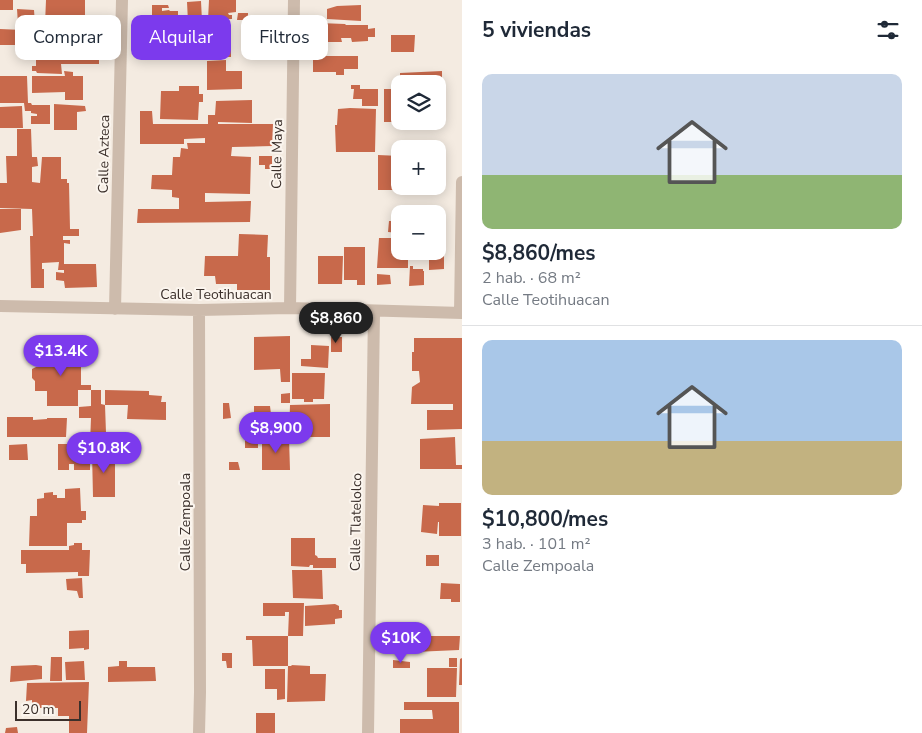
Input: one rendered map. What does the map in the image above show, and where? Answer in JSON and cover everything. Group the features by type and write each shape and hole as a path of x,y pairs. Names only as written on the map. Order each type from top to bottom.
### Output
{"street":[{"name":"Calle Azteca","path":"115,309 122,0"},
{"name":"Calle Maya","path":"290,308 294,0"},
{"path":"461,313 462,182"},
{"name":"Calle Teotihuacan","path":"0,306 199,310 290,308 461,313"},
{"name":"Calle Zempoala","path":"199,310 199,733"},
{"name":"Calle Tlatelolco","path":"368,733 374,311"}],"building":[{"path":"0,0 13,0 13,10 0,10"},
{"path":"46,0 85,0 85,15 45,15"},
{"path":"209,0 236,0 236,12 228,13 229,15 208,15"},
{"path":"201,1 202,15 188,15 187,2"},
{"path":"152,5 168,5 169,8 162,8 162,11 178,11 178,15 152,15"},
{"path":"361,5 361,21 328,19 327,9 337,6"},
{"path":"17,9 34,10 34,15 17,15"},
{"path":"238,13 248,13 248,15 241,15 241,20 237,20"},
{"path":"328,23 368,25 368,29 375,28 375,37 368,37 368,41 352,42 351,38 341,38 342,42 328,42"},
{"path":"0,29 15,30 15,45 0,45"},
{"path":"391,35 415,35 414,52 391,52"},
{"path":"328,56 358,56 358,69 344,69 344,75 336,75 336,72 313,72 313,60 328,60"},
{"path":"36,60 99,60 99,64 61,64 62,74 32,71 32,66 36,66"},
{"path":"226,60 226,71 242,71 242,89 207,90 207,61"},
{"path":"64,71 73,72 73,76 83,76 83,100 65,100 65,92 32,93 32,76 65,76"},
{"path":"442,71 442,75 400,75 400,73"},
{"path":"0,76 27,76 28,103 32,105 50,105 50,124 31,124 31,116 37,116 37,114 25,111 24,103 0,103"},
{"path":"351,85 360,85 360,89 378,89 378,106 362,106 362,99 353,99 354,89 351,89"},
{"path":"179,86 199,86 199,94 203,94 203,102 199,102 198,120 160,119 161,91 179,91"},
{"path":"384,89 391,89 391,122 384,122"},
{"path":"252,100 252,123 218,122 218,124 273,124 272,146 232,147 231,156 251,157 250,194 205,193 205,202 251,201 250,222 137,223 138,209 179,209 179,198 172,197 172,190 151,189 152,175 172,175 173,157 180,157 181,148 188,149 187,143 205,143 205,138 184,139 184,144 140,144 140,111 152,111 153,124 208,124 208,115 215,115 216,101"},
{"path":"54,104 85,106 86,111 77,112 77,130 54,130"},
{"path":"22,106 23,128 0,128 0,107"},
{"path":"338,109 376,109 375,152 336,152 335,125 337,125"},
{"path":"17,129 31,129 32,157 37,157 38,166 32,167 32,182 40,183 42,157 61,157 61,179 67,179 67,183 69,183 70,229 79,229 79,236 63,236 63,240 70,240 70,244 64,243 64,264 96,264 97,287 65,288 64,281 56,280 56,272 64,273 64,270 58,270 59,262 42,263 42,269 44,269 44,288 31,288 30,236 33,236 32,209 0,208 0,183 7,183 6,156 17,156"},
{"path":"378,155 391,156 391,190 378,190"},
{"path":"259,156 272,156 272,169 265,169 265,165 259,165"},
{"path":"0,209 21,209 21,230 0,233"},
{"path":"389,221 391,221 391,232 388,232"},
{"path":"239,234 268,235 267,257 270,257 270,290 237,290 237,284 216,284 215,276 204,276 205,256 238,256"},
{"path":"379,238 391,238 391,260 408,260 408,268 377,268"},
{"path":"344,247 365,247 365,285 357,285 357,280 344,280"},
{"path":"318,256 343,256 342,284 318,284"},
{"path":"429,260 444,260 444,269 429,270"},
{"path":"410,266 413,266 413,269 423,269 424,285 409,286"},
{"path":"377,274 390,275 391,284 377,285"},
{"path":"290,336 290,382 281,382 280,369 254,370 254,337"},
{"path":"331,337 342,337 342,352 331,352"},
{"path":"414,338 462,338 462,429 427,430 427,410 453,410 453,404 411,404 412,387 420,382 419,371 412,371"},
{"path":"65,343 65,348 81,348 81,385 91,385 91,390 78,390 78,406 47,406 47,391 35,391 32,369 36,367 56,367 55,364 51,364 50,344"},
{"path":"311,345 329,346 328,368 301,366 301,359 311,359"},
{"path":"292,373 325,373 324,399 313,399 313,402 304,402 304,399 292,399"},
{"path":"91,390 101,390 101,404 105,405 106,433 114,433 114,444 90,444 91,418 79,418 79,407 91,406"},
{"path":"105,390 149,391 149,395 162,396 161,402 166,402 166,420 127,419 128,405 105,405"},
{"path":"290,393 290,403 281,403 281,394"},
{"path":"223,403 229,403 231,418 223,419"},
{"path":"330,404 330,437 289,437 290,405"},
{"path":"254,406 270,406 272,422 270,422 270,434 254,435"},
{"path":"7,417 33,417 33,420 67,418 66,437 7,437"},
{"path":"455,437 456,465 462,465 462,469 420,469 420,439"},
{"path":"245,438 258,438 258,448 245,448"},
{"path":"262,438 289,438 290,470 262,470"},
{"path":"27,444 28,460 9,460 9,445"},
{"path":"58,444 90,444 90,470 74,470 74,464 69,464 69,470 58,470"},
{"path":"92,452 115,452 115,497 93,497"},
{"path":"229,462 238,462 240,470 229,470"},
{"path":"80,488 81,511 86,511 86,520 82,520 82,523 67,523 67,546 29,546 30,516 37,516 37,499 44,498 44,493 53,492 53,495 57,495 57,498 65,498 65,489"},
{"path":"439,503 461,503 461,536 439,536 439,522 437,534 421,532 423,505 439,506"},
{"path":"291,538 315,538 315,555 318,558 336,558 336,568 313,568 313,565 309,567 291,566"},
{"path":"74,543 82,543 82,550 90,550 89,576 78,576 78,572 26,573 26,564 21,564 21,550 69,550 69,546 74,545"},
{"path":"426,555 439,555 439,566 426,566"},
{"path":"292,570 322,570 323,599 293,598"},
{"path":"82,578 83,598 79,598 77,591 67,590 66,579"},
{"path":"441,583 460,584 460,602 451,602 451,599 440,599"},
{"path":"263,603 304,603 303,636 288,636 289,612 285,612 285,616 263,616"},
{"path":"335,604 339,606 339,610 342,610 342,618 335,619 335,624 305,626 305,606"},
{"path":"89,630 89,649 69,649 69,631"},
{"path":"246,636 288,636 288,666 253,666 252,640 246,640"},
{"path":"411,636 460,636 459,650 414,652 414,650 411,650"},
{"path":"222,653 232,653 232,668 227,668 226,661 222,661"},
{"path":"51,657 62,657 62,681 50,681"},
{"path":"449,658 457,658 457,667 449,667"},
{"path":"462,658 462,685 459,685 460,659"},
{"path":"393,660 410,662 410,668 393,668"},
{"path":"84,661 85,680 66,680 65,662"},
{"path":"119,661 127,661 127,667 155,667 156,681 108,682 108,667 119,666"},
{"path":"11,666 42,666 42,679 10,682"},
{"path":"288,666 310,666 310,674 326,674 325,701 287,702"},
{"path":"427,668 457,668 456,697 427,697"},
{"path":"265,669 285,669 285,699 277,700 277,689 265,689"},
{"path":"89,682 87,733 69,733 69,716 58,716 58,708 32,708 32,700 26,701 27,683"},
{"path":"404,702 459,702 459,733 400,733 400,719 433,719 432,710 404,710"},
{"path":"256,713 275,713 275,733 256,733"},
{"path":"17,727 18,733 5,733 6,728"}]}
